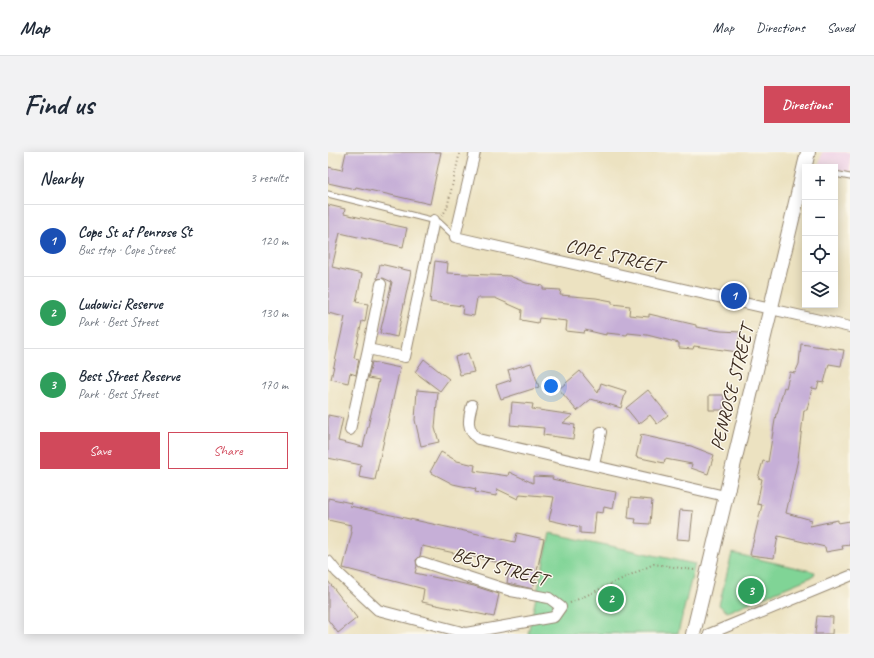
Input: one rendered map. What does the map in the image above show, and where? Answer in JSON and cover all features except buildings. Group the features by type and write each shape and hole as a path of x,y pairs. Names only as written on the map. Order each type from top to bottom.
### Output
{"main road":[{"name":"PENROSE STREET","path":"806,164 808,152"},
{"name":"PENROSE STREET","path":"693,634 802,179"}],"street":[{"path":"455,237 475,152"},
{"path":"368,349 405,357 437,221"},
{"name":"COPE STREET","path":"455,237 850,327"},
{"path":"350,430 381,284"},
{"path":"472,405 468,426 472,434 478,439 725,496"},
{"path":"594,465 601,432"},
{"name":"BEST STREET","path":"328,561 336,572 378,610 466,634 554,617 561,607 549,598 511,591 422,562"},
{"path":"709,634 850,576"}],"lane":[{"path":"838,175 850,177"},
{"path":"328,194 437,221 455,237"}],"path":[{"path":"437,221 447,208 460,152"},
{"path":"561,607 654,564 694,570"}],"shaded area":[{"path":"822,152 850,152 850,173 838,171 838,164 819,164"}],"green space":[{"path":"550,533 695,564 678,633 528,634"},
{"path":"732,553 815,572 814,576 727,612 719,605"}],"place":[{"name":"Cope St at Penrose St","path":"734,296"},
{"name":"Best Street Reserve","path":"751,591"},
{"name":"Ludowici Reserve","path":"611,599"}]}
